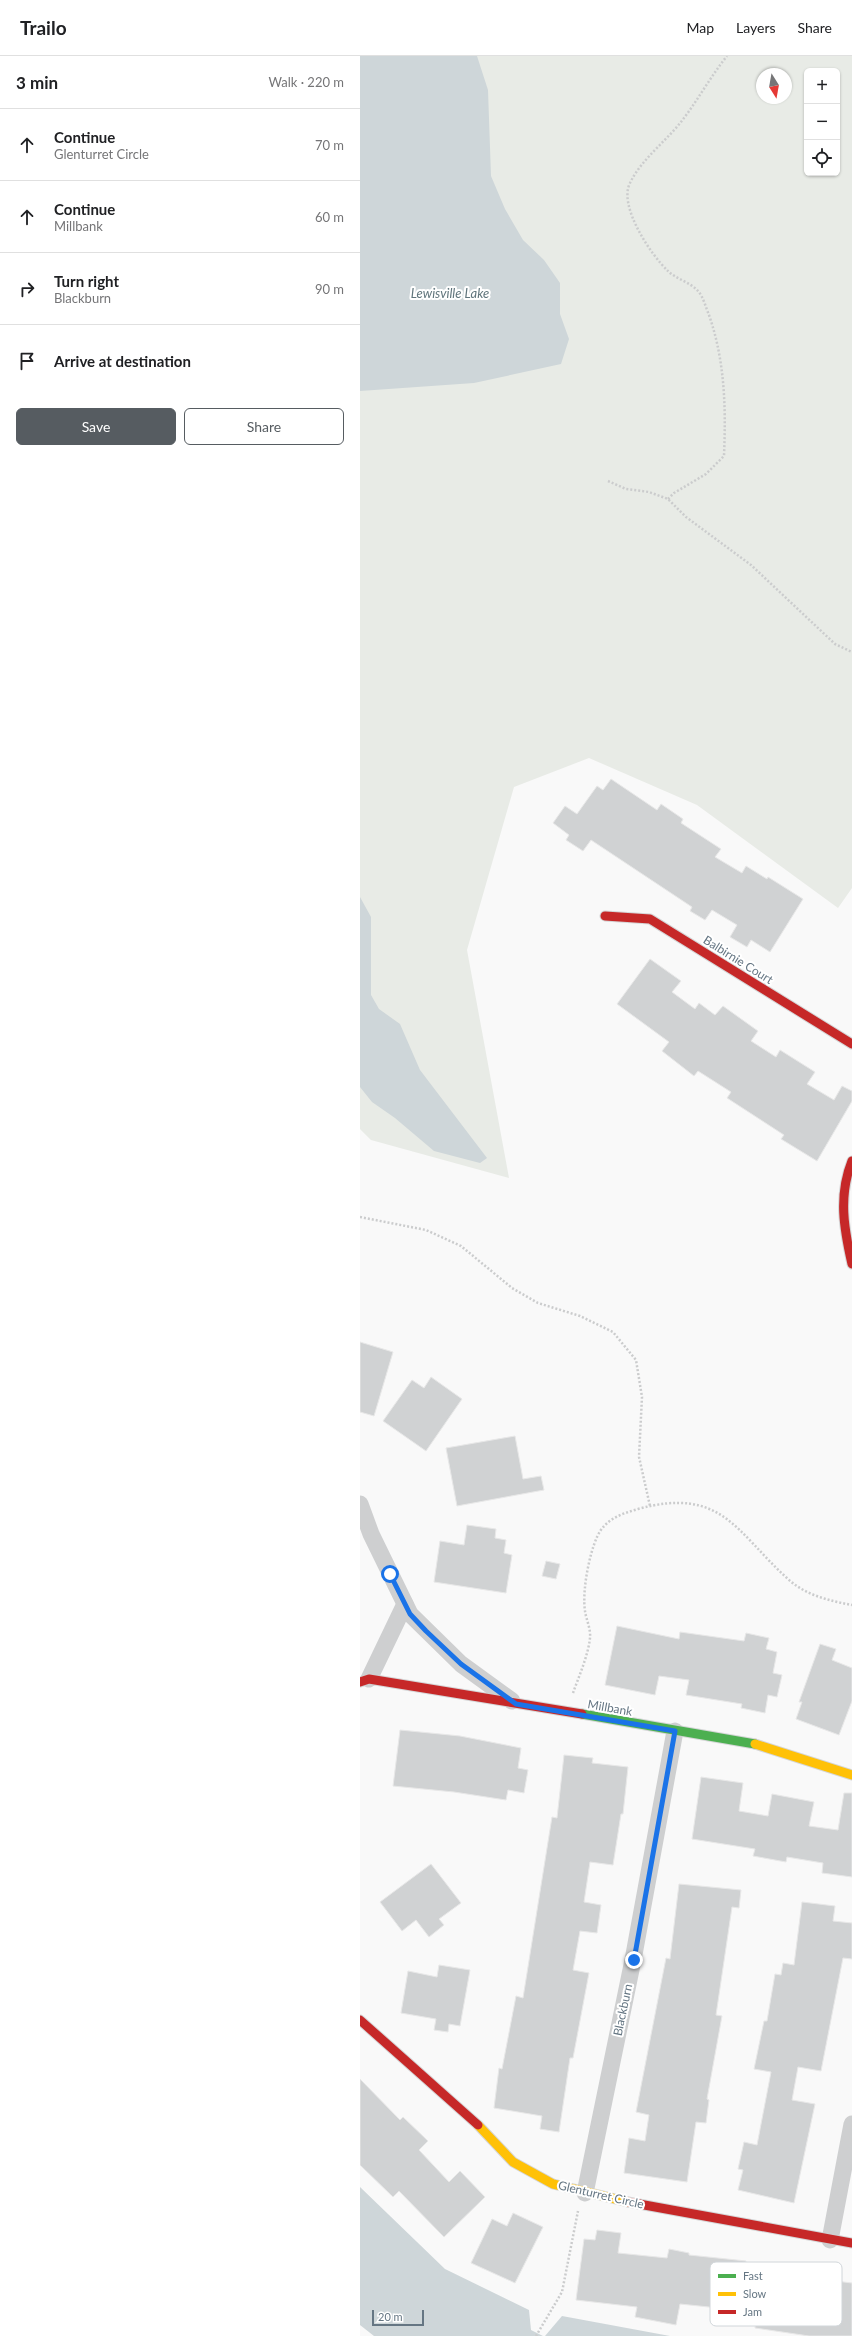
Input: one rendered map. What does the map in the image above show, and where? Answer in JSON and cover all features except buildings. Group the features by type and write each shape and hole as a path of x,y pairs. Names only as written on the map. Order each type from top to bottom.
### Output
{"street":[{"name":"Balbirnie Court","path":"605,916 650,919 852,1044"},
{"path":"852,1161 847,1172 843,1196 843,1218 849,1238 852,1264"},
{"path":"360,1504 371,1534 410,1614 461,1664 516,1704"},
{"path":"365,1680 405,1604"},
{"name":"Millbank","path":"365,1680 748,1742 852,1775"},
{"name":"Blackburn","path":"585,2193 634,1960 675,1731"},
{"name":"Glenturret Circle","path":"360,2020 477,2123 513,2162 553,2184 585,2193 852,2244"},
{"path":"830,2240 852,2124"}],"path":[{"path":"668,499 674,493 706,474 724,456 724,383 719,348 709,315 698,291 669,272 654,256 631,213 627,198 629,184 659,146 684,119 710,76 727,56"},
{"path":"608,481 626,489 649,492 668,499 686,516 751,565 835,644 852,652"},
{"path":"360,1217 426,1230 461,1246 512,1288 538,1303 580,1316 613,1332 636,1360 642,1397 639,1457 650,1506"},
{"path":"568,1713 590,1637 585,1610 586,1582 597,1536 615,1515 650,1506 686,1504 714,1510 737,1526 789,1580 824,1600 852,1605"},
{"path":"536,2336 562,2292 578,2210 585,2193"}],"shaded area":[{"path":"360,56 852,56 852,888 838,908 697,805 589,758 514,787 467,950 509,1178 371,1140 360,1129"}],"water":[{"name":"Lewisville Lake","path":"360,56 477,56 488,90 491,176 505,209 523,240 544,260 560,283 560,314 569,339 561,364 474,383 360,391"},
{"path":"360,897 371,917 371,995 379,1009 400,1024 420,1070 487,1158 480,1163 434,1151 395,1118 372,1102 360,1087"},
{"path":"360,2187 445,2269 529,2310 531,2330 543,2336 374,2336 360,2325"},
{"path":"562,2316 670,2336 545,2336"}],"traffic: fast":[{"path":"582,1714 755,1744"}],"traffic: slow":[{"path":"755,1744 852,1775"},
{"path":"478,2125 513,2162 553,2184 628,2202"}],"traffic: jam":[{"path":"605,916 650,919 852,1044"},
{"path":"852,1161 845,1187 844,1200 845,1225 852,1264"},
{"path":"360,1682 369,1679 582,1714"},
{"path":"360,2020 478,2125"},
{"path":"628,2202 852,2243"}],"route":[{"path":"390,1574 410,1614 426,1631 461,1664 516,1704 675,1731 634,1960"}]}
